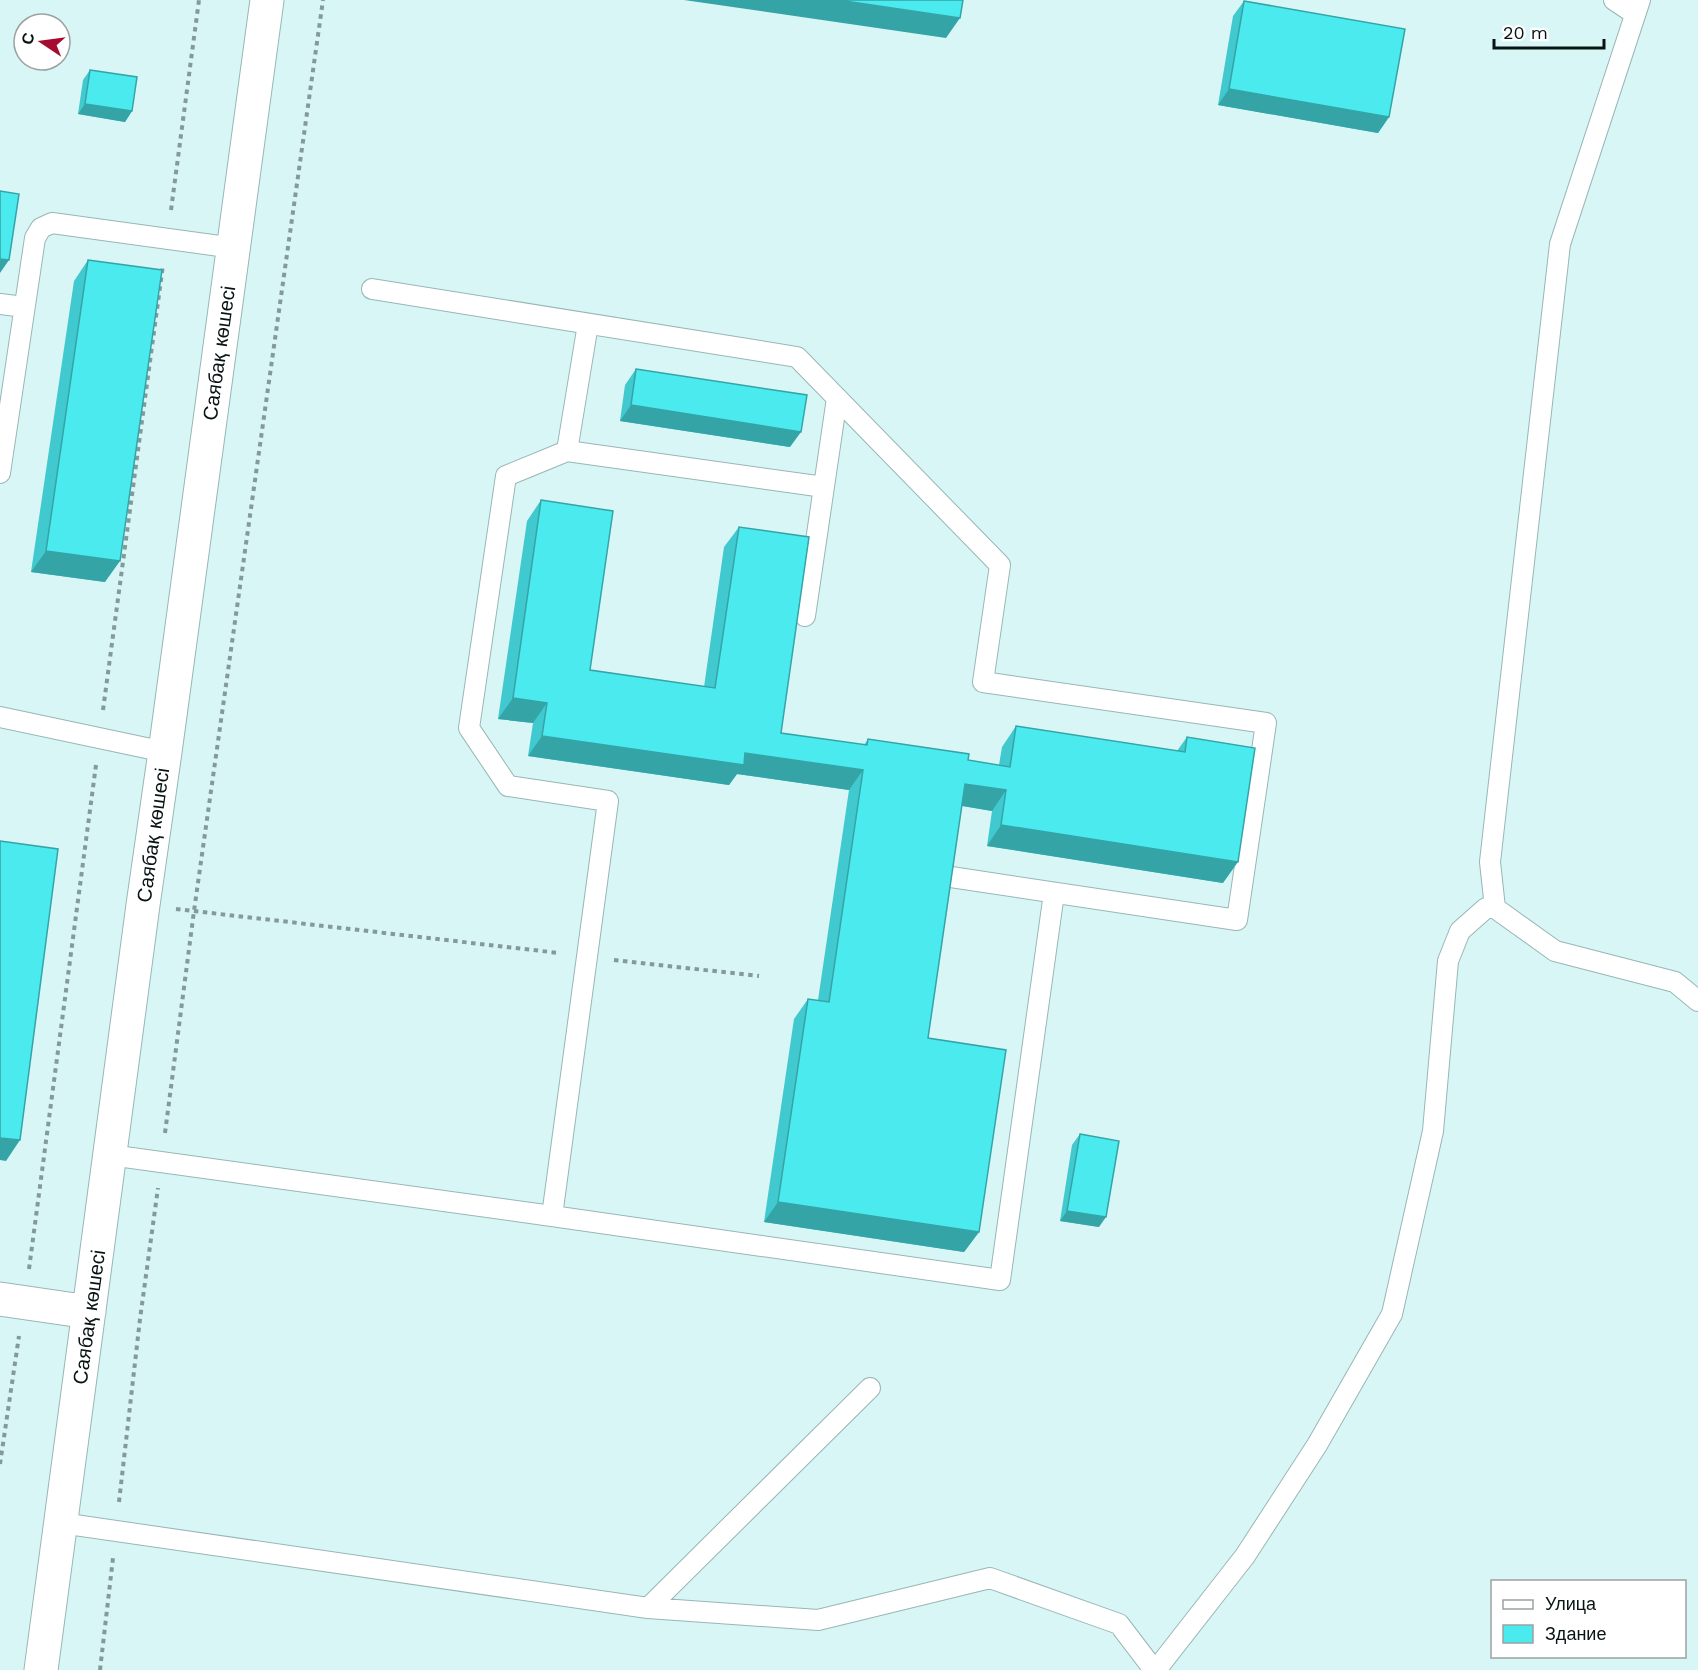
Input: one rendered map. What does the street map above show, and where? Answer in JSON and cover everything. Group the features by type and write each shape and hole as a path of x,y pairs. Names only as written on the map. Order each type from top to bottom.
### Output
{"street":[{"name":"Саябақ көшесі","path":"41,1670 142,905 165,752 267,0"},
{"path":"0,1299 89,1312"}],"lane":[{"path":"1495,908 1490,862 1560,244 1637,7 1614,0"},
{"path":"0,473 35,238 41,228 52,223 234,248"},
{"path":"372,290 797,357 1000,565 983,682 1266,723 1237,920 951,877"},
{"path":"0,304 24,307"},
{"path":"567,451 588,324"},
{"path":"805,616 837,398"},
{"path":"552,1216 608,801 508,786 469,728 506,476 567,451 824,487"},
{"path":"0,717 165,752"},
{"path":"110,1155 1000,1280 1054,892"},
{"path":"61,1523 648,1608 818,1620 990,1578 1119,1624 1155,1670 1245,1556 1317,1444 1392,1314 1433,1131 1448,961 1461,931 1486,908 1495,908 1556,951 1675,982 1698,1001"},
{"path":"648,1608 870,1388"}],"path":[{"path":"99,1670 140,1319 194,911 323,0"},
{"path":"142,905 759,976"}],"building":[{"path":"838,0 963,0 960,18"},
{"path":"1244,1 1405,29 1389,117 1229,89"},
{"path":"90,70 137,77 132,111 85,104"},
{"path":"0,191 19,194 9,260 0,259"},
{"path":"88,260 162,270 120,561 46,551"},
{"path":"636,369 807,395 801,432 631,405"},
{"path":"541,500 613,511 590,670 715,688 739,527 809,537 781,733 867,745 868,739 969,754 968,760 1010,767 1016,726 1185,752 1187,737 1255,748 1238,862 1001,825 1006,790 965,784 928,1038 1006,1050 979,1232 778,1202 808,999 829,1002 863,770 745,753 744,765 542,736 547,703 513,698"},
{"path":"0,841 58,849 20,1140 0,1138"},
{"path":"1080,1134 1119,1141 1106,1217 1067,1211"}]}
